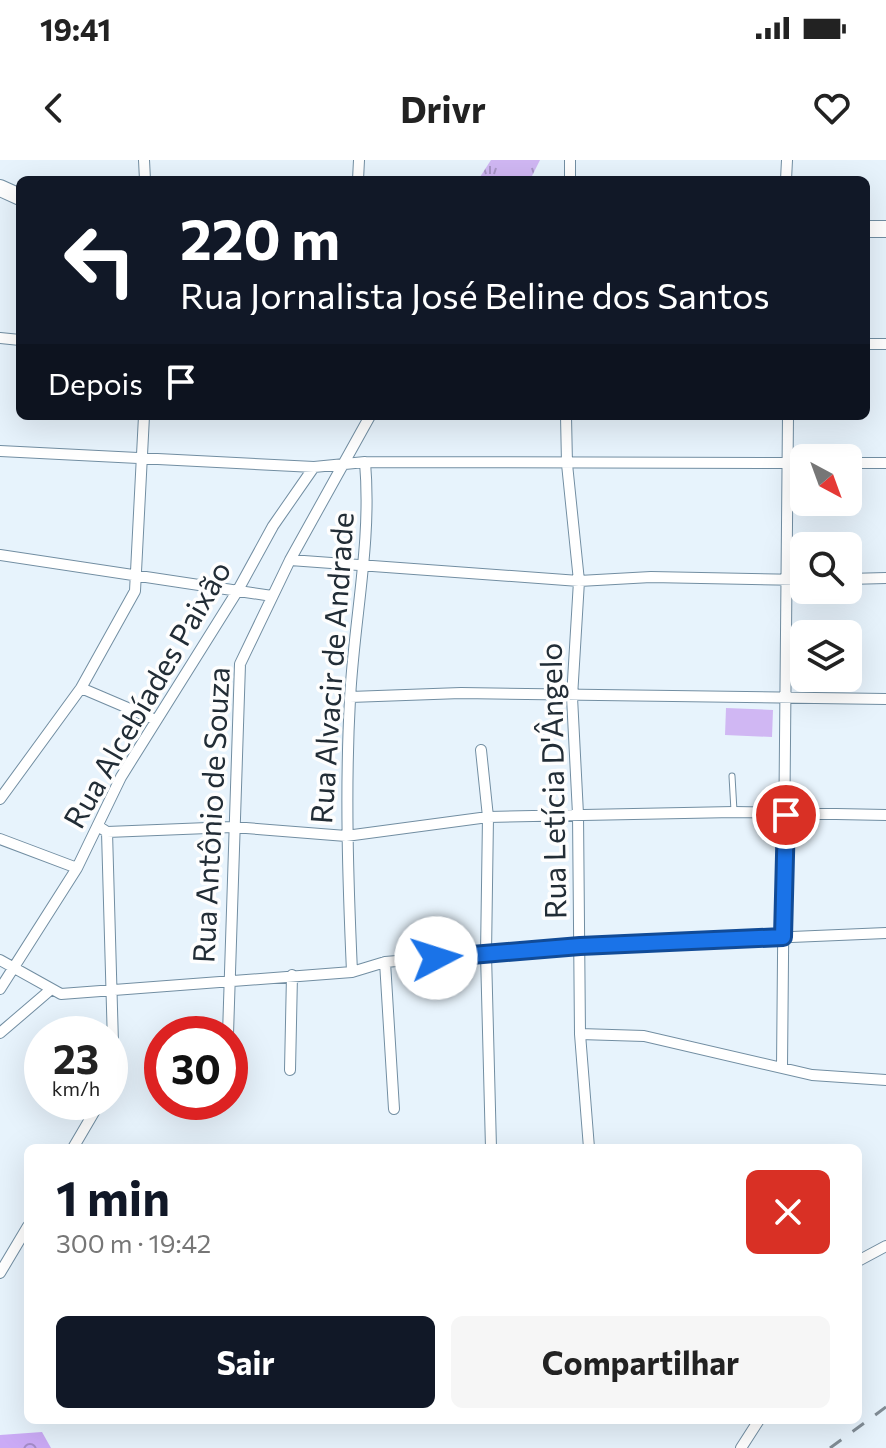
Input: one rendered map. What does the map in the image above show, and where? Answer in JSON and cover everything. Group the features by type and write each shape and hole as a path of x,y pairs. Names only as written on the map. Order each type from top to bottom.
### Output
{"street":[{"path":"0,799 81,688 135,591 144,420"},
{"name":"Rua Antônio de Souza","path":"228,1016 240,664 290,560 368,420"},
{"name":"Rua Letícia D'Ângelo","path":"566,420 567,464 579,581 572,697 578,814 580,1034 589,1144"},
{"path":"782,1067 788,420"},
{"path":"0,451 314,467 365,462 788,463"},
{"name":"Rua Alvacir de Andrade","path":"352,972 346,836 350,697 369,504 365,462"},
{"path":"862,463 886,463"},
{"name":"Rua Alcebíades Paixão","path":"0,989 103,829 121,777 238,590 273,526 314,467"},
{"path":"0,555 272,596"},
{"path":"290,560 579,581 651,577 790,580"},
{"path":"862,579 886,578"},
{"path":"81,688 156,720"},
{"path":"350,697 461,693 572,697 886,699"},
{"path":"481,750 488,817 486,954 491,1144"},
{"path":"114,1016 103,829 233,827 346,836 488,817 734,812 886,815"},
{"path":"0,839 77,868"},
{"path":"0,960 14,965 49,991 61,994 114,993 228,980 352,972 385,962 580,946 886,933"},
{"path":"385,962 394,1109"},
{"path":"290,1070 292,975"},
{"path":"0,1033 49,991"},
{"path":"580,1034 657,1038 825,1077 886,1080"},
{"path":"75,1144 89,1120"},
{"path":"0,1273 24,1233"},
{"path":"862,1259 886,1246"},
{"path":"741,1448 756,1424"}],"lane":[{"path":"732,776 734,812"}],"green space":[{"path":"491,160 540,160 532,176 481,176"},
{"path":"726,708 773,710 772,737 725,735"},
{"path":"42,1432 51,1448 0,1448 0,1435"}],"railway":[{"path":"830,1448 886,1407"}],"route":[{"path":"436,958 580,946 783,937 786,815"}]}
